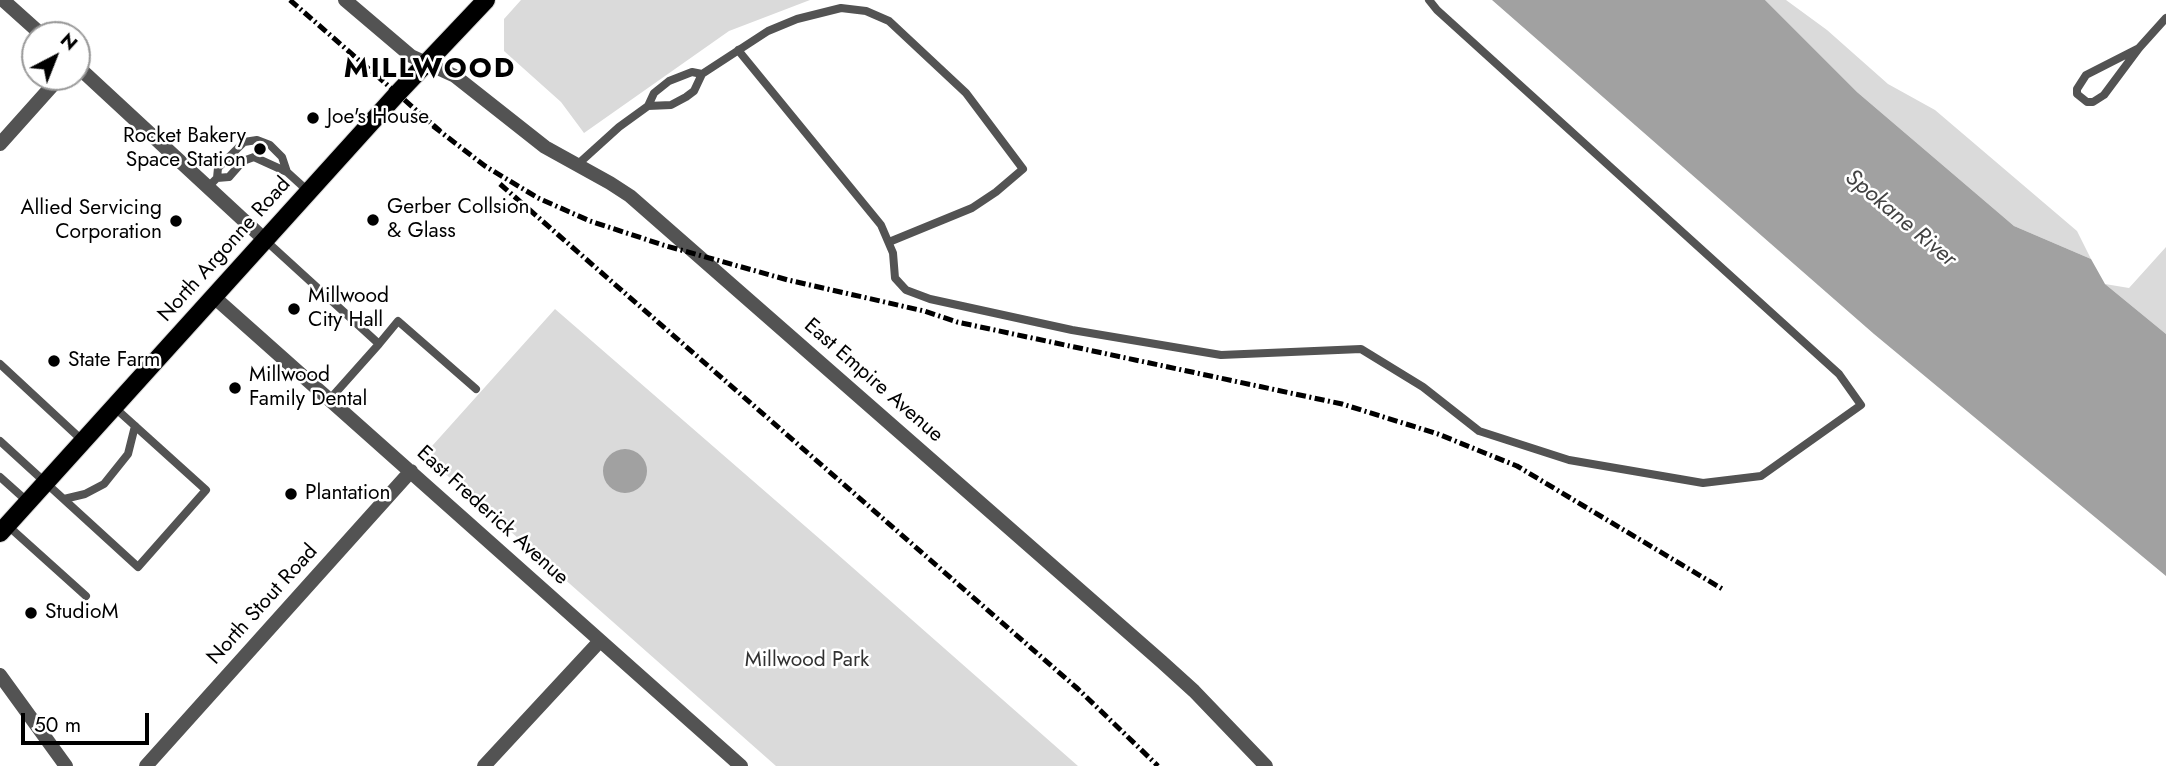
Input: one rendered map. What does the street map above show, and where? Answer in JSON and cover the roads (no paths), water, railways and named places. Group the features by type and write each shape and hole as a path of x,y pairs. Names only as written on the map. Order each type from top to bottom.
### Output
{"main road":[{"name":"North Argonne Road","path":"3,529 486,0"}],"street":[{"path":"3,0 26,21"},
{"name":"East Empire Avenue","path":"345,0 402,50 455,76 538,142 610,183 661,223 1170,669 1266,766"},
{"path":"91,78 213,183 265,240"},
{"path":"0,144 47,91"},
{"name":"East Frederick Avenue","path":"214,297 741,766"},
{"name":"North Stout Road","path":"146,766 411,471"},
{"path":"484,766 599,642"},
{"path":"2,681 66,766"}],"lane":[{"path":"862,0 866,11"},
{"path":"738,50 881,225 893,253 895,278 906,290 930,299 1072,330 1221,355 1361,349 1423,387 1479,431 1569,460 1703,483 1761,476 1861,405 1839,374 1429,0"},
{"path":"648,106 671,105 686,97 694,91 702,74 768,31 797,19 841,8 866,11 889,21 966,93 1023,169 972,208 888,242"},
{"path":"2139,48 2087,75 2080,82 2077,94 2082,100 2093,102 2104,95 2139,48 2166,18"},
{"path":"577,165 619,127 648,106 654,93 669,81 692,72 702,74"},
{"path":"213,183 218,168 244,142 257,140 270,145 282,157 287,172"},
{"path":"213,183 229,177 243,161 254,158 287,172 309,192"},
{"path":"265,240 379,344"},
{"path":"330,400 398,321 476,389"},
{"path":"0,364 83,441"},
{"path":"0,441 138,567 206,490 114,407"},
{"path":"64,499 85,495 104,484 128,454 135,426"},
{"path":"0,477 28,502"},
{"path":"3,529 86,596"}],"water":[{"name":"Spokane River","path":"1492,0 1765,0 1857,92 2014,226 2091,259 2105,284 2166,334 2166,576 1874,334"},
{"path":"625,449 641,455 647,471 641,487 625,493 609,487 603,471 609,455"}],"railway":[{"path":"290,0 440,131"},
{"path":"433,126 485,166 538,198 590,221 663,245 788,280 924,311 957,322 1342,404 1438,434 1517,466 1724,590"},
{"path":"500,184 1078,689 1158,766"}],"place":[{"name":"Joe's House","path":"313,118"},
{"name":"Rocket Bakery Space Station","path":"260,149"},
{"name":"Gerber Collsion & Glass","path":"373,220"},
{"name":"Allied Servicing Corporation","path":"176,221"},
{"name":"Millwood City Hall","path":"294,309"},
{"name":"State Farm","path":"54,361"},
{"name":"Millwood Family Dental","path":"235,388"},
{"name":"Plantation","path":"291,494"},
{"name":"StudioM","path":"31,613"}],"district":[{"name":"MILLWOOD","path":"430,70"}],"park label":[{"name":"Millwood Park","path":"807,661"}]}
